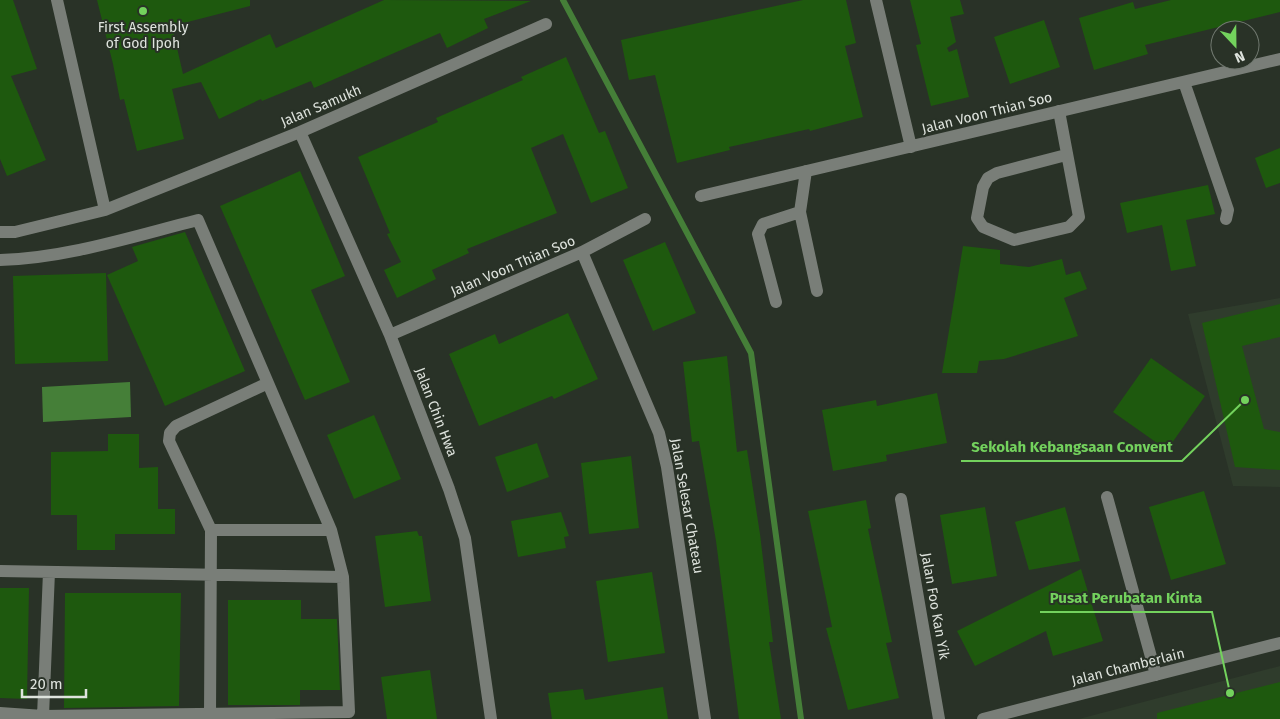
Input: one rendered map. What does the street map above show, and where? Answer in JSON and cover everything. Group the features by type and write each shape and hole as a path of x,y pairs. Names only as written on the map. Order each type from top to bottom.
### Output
{"street":[{"path":"57,0 105,210"},
{"path":"876,0 912,147"},
{"name":"Jalan Samukh","path":"0,232 15,232 105,210 300,132 546,24"},
{"name":"Jalan Voon Thian Soo","path":"701,196 1280,59"},
{"path":"1184,82 1228,210 1226,219"},
{"path":"1059,112 1066,155 1080,217 1076,223 1069,227 1014,240 982,227 977,218 983,186 988,178 997,173 1066,155"},
{"name":"Jalan Chin Hwa","path":"300,132 390,335 449,489 465,538 491,719"},
{"path":"806,171 800,212 818,292"},
{"path":"776,302 758,234 759,229 763,224 800,212"},
{"name":"Jalan Voon Thian Soo","path":"390,335 582,252 645,219"},
{"path":"0,260 28,259 64,252 198,220 331,530 343,577 349,712 43,716 0,713"},
{"name":"Jalan Selesar Chateau","path":"582,252 659,433 667,467 705,719"},
{"path":"210,715 209,575 211,530 169,441 170,433 176,426 268,383"},
{"path":"1107,497 1156,675"},
{"name":"Jalan Foo Kan Yik","path":"901,499 939,719"},
{"path":"211,530 331,530"},
{"path":"0,571 343,577"},
{"path":"43,716 49,572"},
{"name":"Jalan Chamberlain","path":"983,719 1280,643"}],"shaded area":[{"path":"1280,298 1280,487 1233,486 1188,314"},
{"path":"130,382 131,417 43,422 42,387"},
{"path":"1280,666 1280,719 1079,719"}],"building":[{"path":"0,0 13,0 37,69 11,76 46,160 7,176 0,159"},
{"path":"97,0 250,0 250,6 172,26 183,74 270,34 276,48 384,0 531,1 484,19 488,28 447,48 440,33 314,88 311,81 262,101 261,99 219,119 201,82 172,89 184,139 137,151 124,99 120,100"},
{"path":"803,0 846,0 856,43 845,46 863,117 810,131 809,129 729,147 730,150 677,163 655,75 629,80 621,40"},
{"path":"910,0 960,0 964,14 950,17 956,42 947,48 949,52 957,49 969,97 931,106 916,45 921,44"},
{"path":"1171,0 1280,0 1280,12 1247,20 1210,20 1210,29 1145,45 1148,54 1094,70 1079,18 1133,2 1135,9"},
{"path":"1044,20 1060,67 1010,84 994,37"},
{"path":"566,57 599,133 605,131 628,188 591,203 563,134 531,148 557,213 467,249 469,253 432,270 436,279 397,298 384,270 401,262 387,234 390,233 358,157 438,122 436,118 523,80 521,77"},
{"path":"1280,148 1280,183 1266,188 1255,158"},
{"path":"300,171 345,276 311,290 350,382 305,400 220,206"},
{"path":"1208,185 1215,214 1186,220 1196,266 1171,271 1162,225 1127,233 1120,203"},
{"path":"185,232 245,371 165,406 107,275 138,261 132,247"},
{"path":"665,242 696,313 653,331 623,260"},
{"path":"963,246 1000,250 1000,264 1029,267 1062,259 1066,275 1080,271 1087,289 1064,298 1078,336 1004,359 979,361 977,373 942,373"},
{"path":"106,273 108,361 15,364 13,276"},
{"path":"1280,304 1280,337 1242,346 1264,429 1280,432 1280,470 1235,467 1202,323"},
{"path":"568,313 598,379 554,399 552,396 479,426 449,354 495,334 499,344"},
{"path":"727,356 737,452 747,450 760,534 773,642 769,642 781,719 739,719 716,541 699,441 692,442 683,362"},
{"path":"1151,358 1205,396 1167,450 1113,412"},
{"path":"937,393 947,443 886,455 887,461 833,471 822,410 876,400 877,406"},
{"path":"374,415 401,479 354,499 327,435"},
{"path":"108,434 139,434 139,468 158,467 158,509 175,509 175,534 115,534 115,550 77,550 77,515 51,515 51,452 108,451"},
{"path":"537,443 549,477 507,492 495,457"},
{"path":"631,456 639,528 589,534 581,463"},
{"path":"1204,491 1226,564 1171,580 1149,507"},
{"path":"866,500 871,528 868,529 892,642 886,643 899,698 848,710 826,628 832,627 808,511"},
{"path":"985,507 997,576 952,584 940,515"},
{"path":"1065,507 1080,561 1029,570 1015,522"},
{"path":"561,512 569,536 564,537 566,548 518,557 511,521"},
{"path":"417,531 419,536 422,536 431,601 385,607 375,536"},
{"path":"1081,569 1103,641 1053,656 1046,631 975,666 957,631"},
{"path":"652,572 665,653 608,662 596,581"},
{"path":"0,588 29,588 27,699 0,698"},
{"path":"65,593 181,593 179,706 64,708"},
{"path":"228,600 301,600 301,619 337,619 340,690 300,690 300,705 228,705"},
{"path":"430,670 437,719 387,719 381,677"},
{"path":"1280,682 1280,719 1157,719 1157,713"},
{"path":"663,687 668,719 552,719 548,693 583,689 585,700"}],"waterway":[{"path":"563,0 751,353 801,719"}],"place":[{"name":"First Assembly of God Ipoh","path":"143,11"},
{"name":"Sekolah Kebangsaan Convent","path":"1245,400"},
{"name":"Pusat Perubatan Kinta","path":"1230,693"}]}
